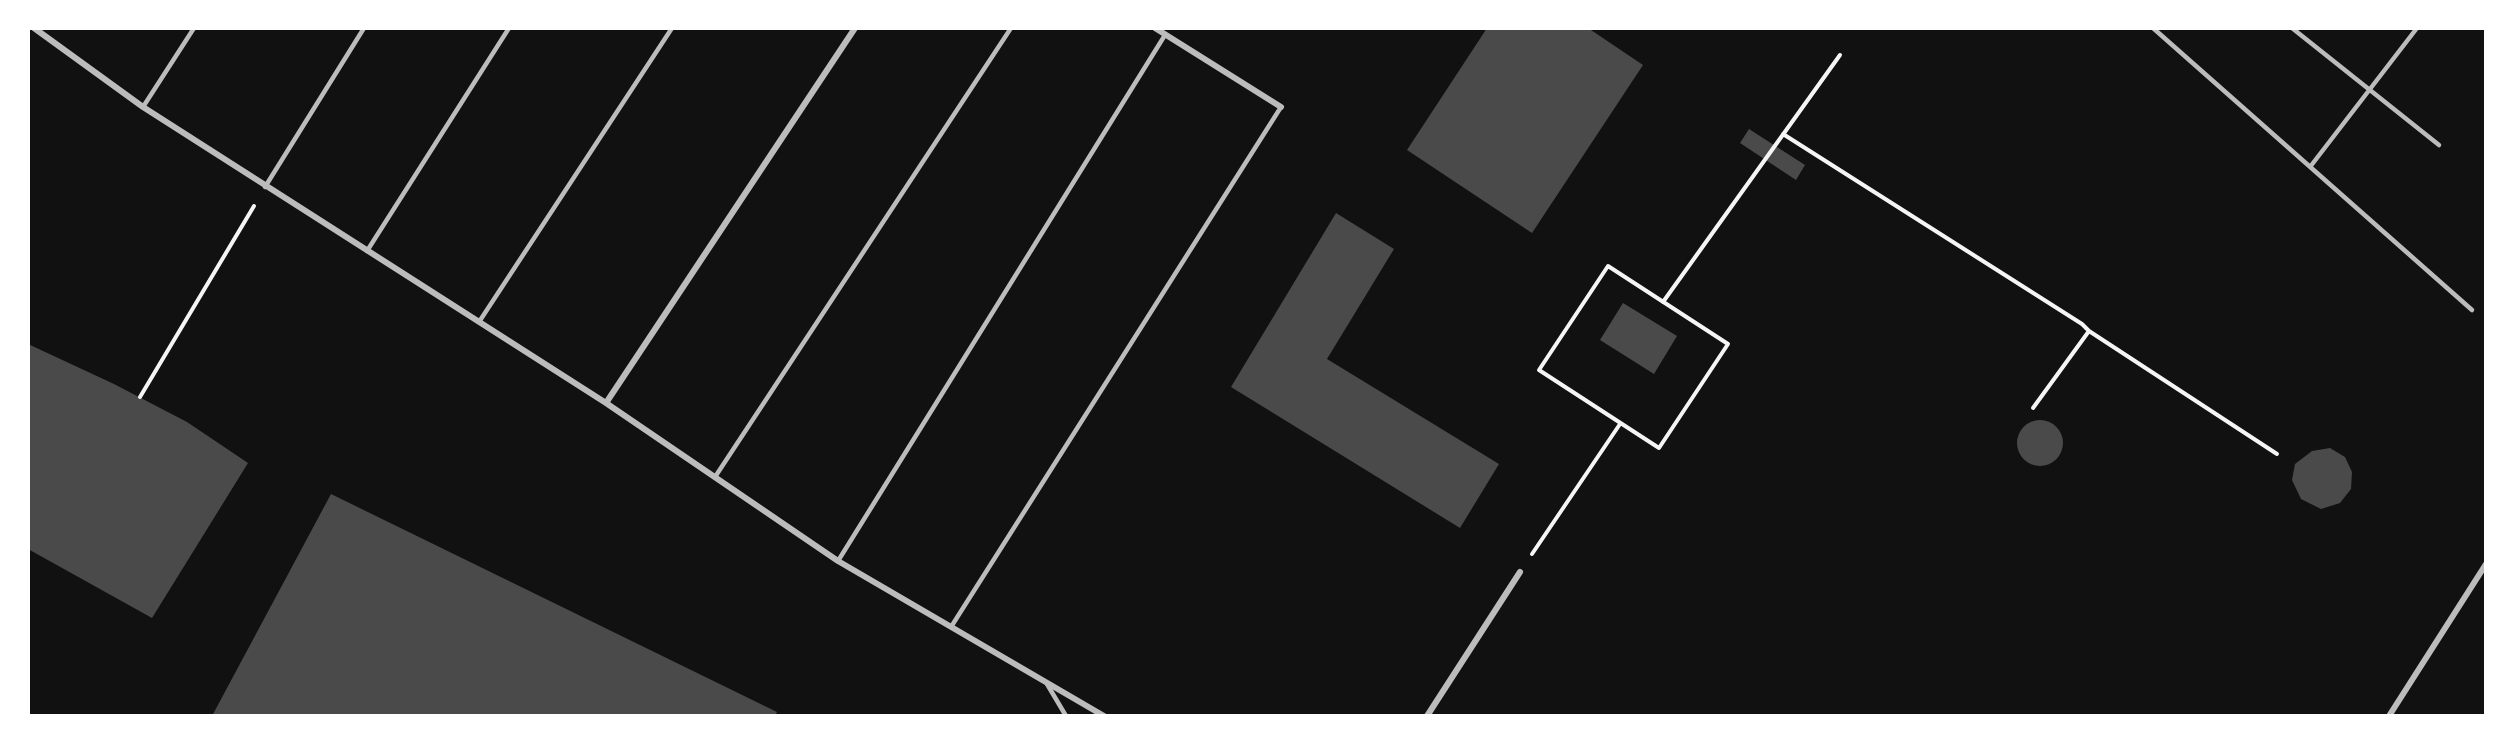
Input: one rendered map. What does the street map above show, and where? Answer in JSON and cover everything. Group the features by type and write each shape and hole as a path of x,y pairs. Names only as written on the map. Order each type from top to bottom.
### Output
{"street":[{"path":"606,404 855,28"},
{"path":"1155,28 1281,107"},
{"path":"35,29 143,107 606,404 838,561 1104,716"},
{"path":"2389,716 2486,564"},
{"path":"1428,716 1520,572"}],"lane":[{"path":"143,107 194,28"},
{"path":"265,187 364,28"},
{"path":"367,251 509,28"},
{"path":"479,322 672,28"},
{"path":"715,477 1011,28"},
{"path":"2153,28 2472,310"},
{"path":"2292,28 2439,145"},
{"path":"2310,167 2417,28"},
{"path":"838,561 1165,35"},
{"path":"951,627 1281,107"},
{"path":"1045,681 1066,716"}],"path":[{"path":"1663,302 1840,55"},
{"path":"1784,134 2082,324 2089,331 2277,454"},
{"path":"140,397 265,187"},
{"path":"1608,266 1728,344 1659,448 1620,424 1539,370 1608,266"},
{"path":"2033,408 2089,331"},
{"path":"1520,572 1620,424"}],"building":[{"path":"1487,28 1588,28 1643,65 1532,233 1407,150"},
{"path":"1749,129 1805,165 1796,180 1740,143"},
{"path":"1336,213 1394,249 1327,359 1499,464 1460,528 1231,387"},
{"path":"1623,303 1677,336 1654,374 1600,340"},
{"path":"28,344 114,384 187,422 248,463 152,618 28,549"},
{"path":"2040,420 2056,427 2063,443 2056,459 2040,466 2024,459 2017,443 2024,427"},
{"path":"2330,448 2345,457 2352,472 2351,489 2340,503 2321,509 2301,499 2292,480 2295,464 2312,451"},
{"path":"331,494 777,712 775,716 212,716"}]}
